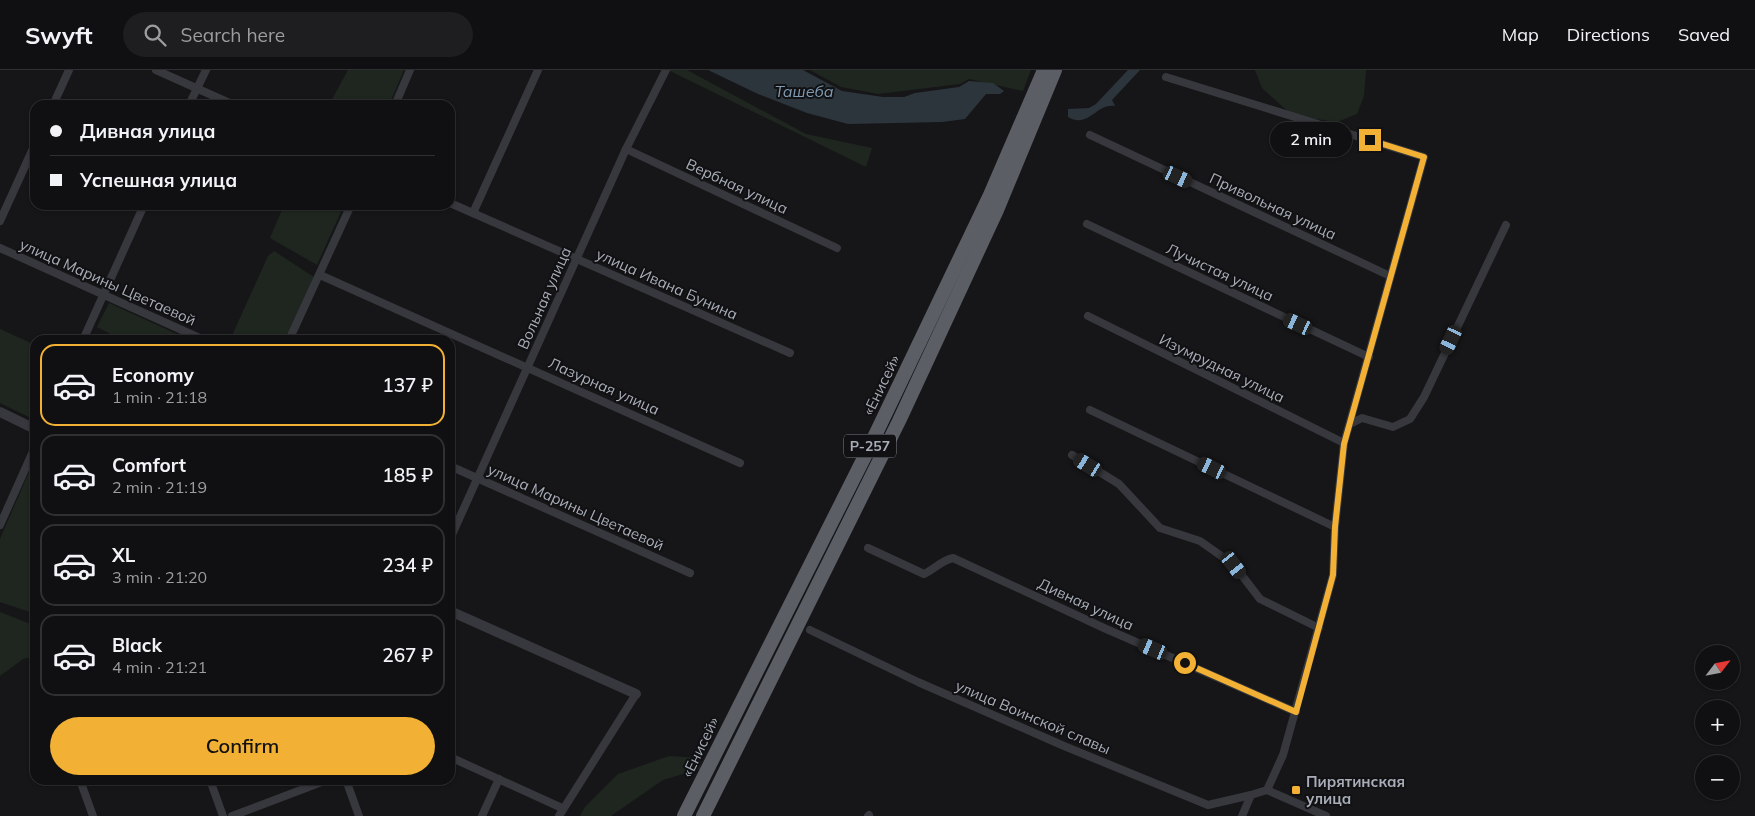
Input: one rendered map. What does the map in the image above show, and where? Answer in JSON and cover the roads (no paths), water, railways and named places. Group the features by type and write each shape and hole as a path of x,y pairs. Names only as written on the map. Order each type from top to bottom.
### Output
{"highway":[{"name":"«Енисей»","path":"684,816 870,446 990,195 1044,70"},
{"name":"«Енисей»","path":"704,816 898,421 997,210 1056,70"}],"street":[{"path":"55,100 69,70"},
{"path":"156,70 223,100"},
{"path":"192,100 206,70"},
{"path":"397,100 410,70"},
{"path":"473,214 538,70"},
{"name":"Вольная улица","path":"455,528 626,150 666,70"},
{"path":"1166,77 1424,157 1344,444 1335,527 1333,575 1283,755 1267,790 1326,816"},
{"name":"Привольная улица","path":"1090,135 1390,276"},
{"name":"Вербная улица","path":"626,150 837,248"},
{"path":"0,221 30,155"},
{"name":"улица Ивана Бунина","path":"455,205 790,353"},
{"path":"85,335 142,210"},
{"path":"291,335 349,210"},
{"name":"Лучистая улица","path":"1087,224 1368,357"},
{"path":"1350,424 1362,418 1393,427 1410,419 1424,397 1506,225"},
{"name":"улица Марины Цветаевой","path":"0,248 193,335"},
{"name":"Лазурная улица","path":"320,274 740,463"},
{"name":"Изумрудная улица","path":"1088,316 1344,444"},
{"path":"1090,410 1335,527"},
{"path":"0,412 30,427"},
{"path":"1072,456 1119,484 1160,528 1200,541 1234,565 1260,599 1319,628"},
{"path":"0,525 30,458"},
{"name":"улица Марины Цветаевой","path":"455,468 690,573"},
{"name":"Дивная улица","path":"868,548 924,574 934,570 946,560 953,558 1104,628 1296,712"},
{"path":"455,613 636,694 561,812 499,779 455,759"},
{"name":"улица Воинской славы","path":"810,630 918,682 1055,742 1208,805 1267,790"},
{"path":"482,816 499,779"},
{"path":"82,785 93,816"},
{"path":"212,785 223,816"},
{"path":"232,816 313,785"},
{"path":"348,785 359,816"},
{"path":"1242,816 1251,794"}],"water":[{"name":"Ташеба","path":"708,70 803,70 842,91 883,97 904,97 915,93 959,87 969,81 993,83 1004,91 1000,94 986,94 965,119 942,122 848,124 807,113 758,94"},
{"path":"1128,70 1140,70 1112,100 1115,106 1103,108 1082,120 1068,117 1068,109 1089,108 1096,104"}],"place":[{"name":"Пирятинская улица","path":"1296,790"}]}
